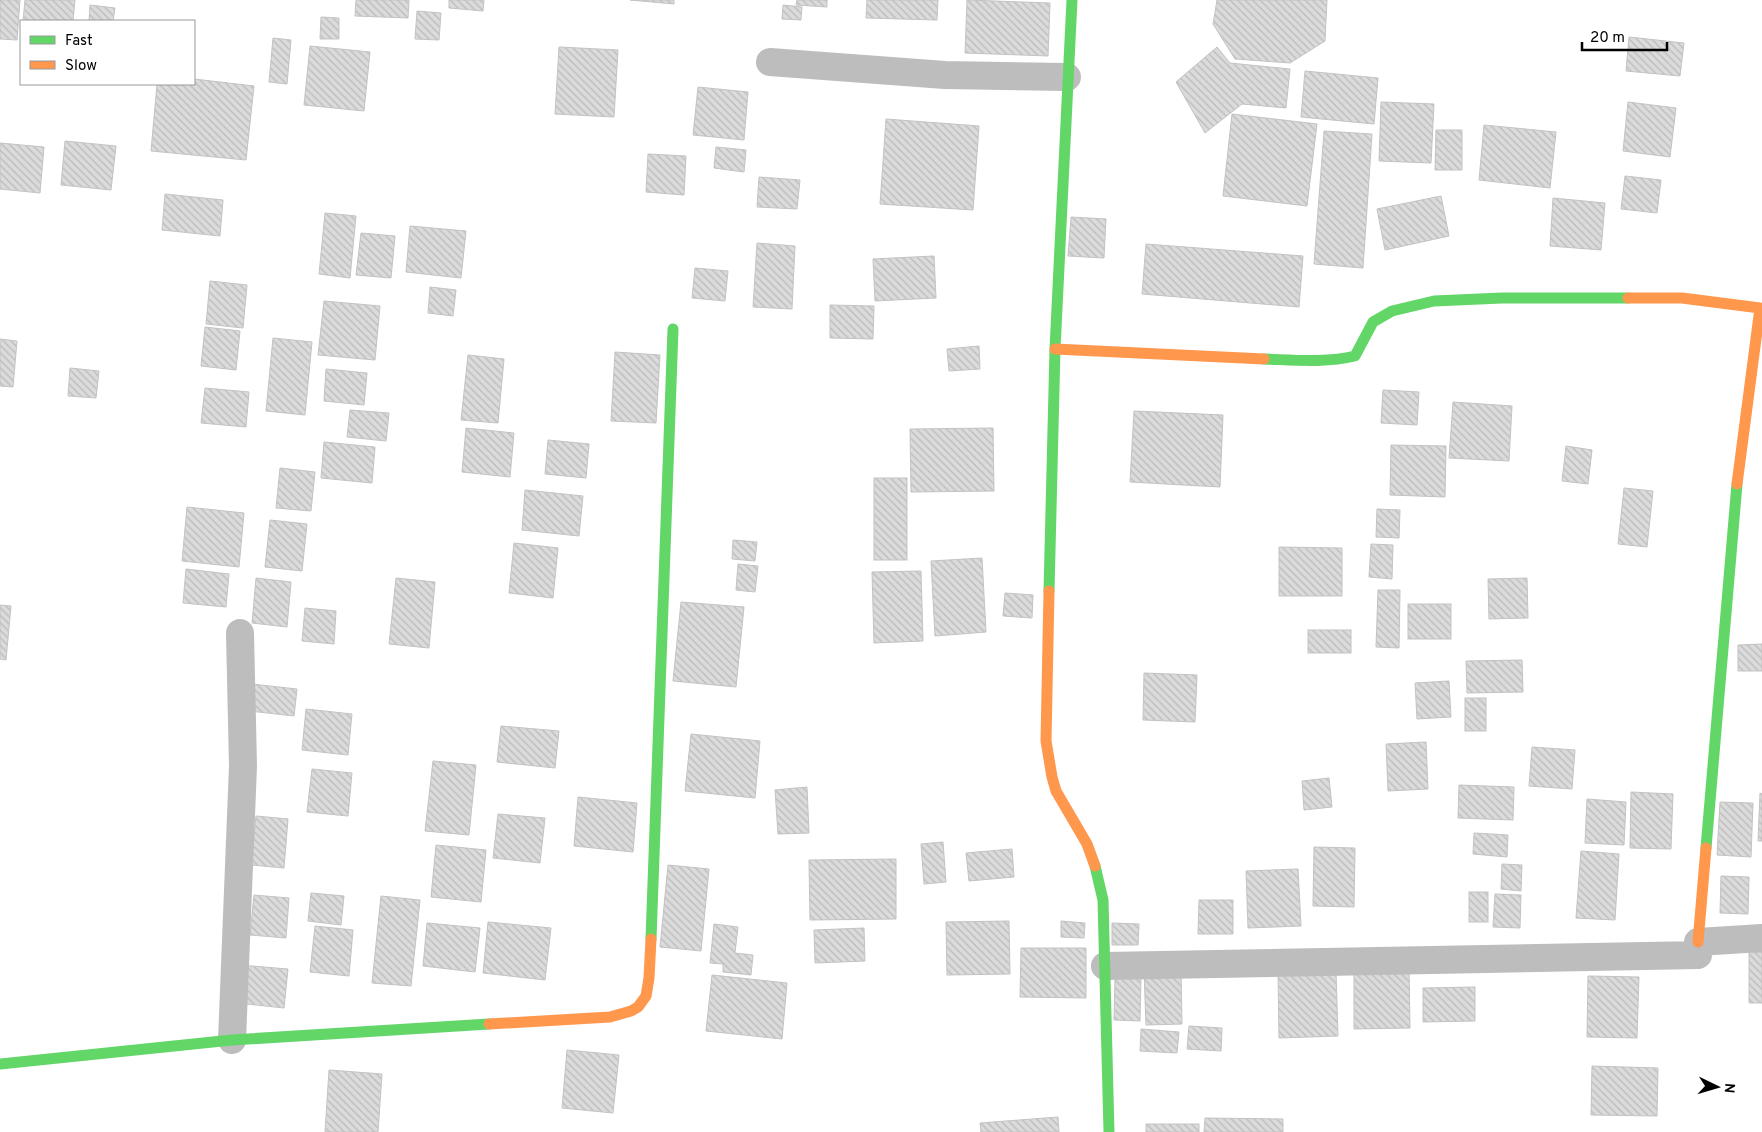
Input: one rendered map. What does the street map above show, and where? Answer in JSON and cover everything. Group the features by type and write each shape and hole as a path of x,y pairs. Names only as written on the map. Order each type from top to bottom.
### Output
{"street":[{"path":"1072,0 1055,349 1046,741 1056,791 1087,844 1094,860 1103,900 1109,1132"},
{"path":"770,62 945,75 1067,77"},
{"path":"1055,349 1306,361 1342,359 1355,356 1374,322 1392,311 1434,301 1502,298 1682,298 1760,308 1737,483 1698,955 1104,966"},
{"path":"0,1064 232,1040 610,1017 627,1014 639,1007 646,997 650,966 673,329"},
{"path":"232,1040 243,766 240,632"},
{"path":"1698,942 1762,938"}],"building":[{"path":"0,0 20,0 17,40 0,39"},
{"path":"25,0 75,0 73,20 23,20"},
{"path":"356,0 409,0 408,18 355,16"},
{"path":"449,0 484,0 483,11 449,8"},
{"path":"630,0 674,0 674,4"},
{"path":"797,0 827,0 827,7 796,5"},
{"path":"867,0 938,0 937,20 866,18"},
{"path":"967,0 1050,3 1048,56 965,53"},
{"path":"1217,0 1327,0 1325,41 1290,63 1235,59 1213,24"},
{"path":"90,5 115,8 113,20 89,20"},
{"path":"783,5 802,7 801,20 782,19"},
{"path":"417,11 441,13 439,40 415,39"},
{"path":"321,17 339,18 339,39 320,39"},
{"path":"1629,37 1684,43 1680,76 1626,71"},
{"path":"273,38 291,40 287,84 269,82"},
{"path":"310,46 370,52 364,111 304,105"},
{"path":"559,47 618,50 614,117 555,114"},
{"path":"1217,47 1230,63 1290,69 1286,108 1242,104 1205,133 1176,82"},
{"path":"1305,71 1378,78 1374,124 1301,117"},
{"path":"195,79 254,86 246,160 151,151 157,85 195,85"},
{"path":"698,87 748,92 744,140 693,135"},
{"path":"1381,102 1434,104 1431,163 1379,161"},
{"path":"1628,102 1676,108 1670,157 1623,151"},
{"path":"1232,114 1317,124 1307,206 1223,196"},
{"path":"886,119 979,126 973,210 880,204"},
{"path":"1484,125 1556,132 1550,188 1479,180"},
{"path":"1436,130 1462,130 1462,170 1435,170"},
{"path":"1324,131 1372,134 1363,268 1314,264"},
{"path":"65,141 116,146 111,190 61,185"},
{"path":"0,143 44,147 40,193 0,189"},
{"path":"716,147 746,150 744,172 714,168"},
{"path":"648,154 686,156 684,195 646,192"},
{"path":"1625,176 1661,180 1657,213 1621,209"},
{"path":"759,177 800,180 797,209 757,207"},
{"path":"165,194 223,200 220,236 162,230"},
{"path":"1441,196 1449,236 1385,250 1377,209"},
{"path":"1553,198 1605,203 1601,250 1550,246"},
{"path":"325,213 356,216 350,278 319,274"},
{"path":"1071,217 1106,219 1104,258 1068,256"},
{"path":"410,226 466,231 461,278 406,272"},
{"path":"361,233 395,236 391,278 356,275"},
{"path":"757,243 795,246 792,309 753,307"},
{"path":"1146,244 1303,256 1299,307 1142,294"},
{"path":"934,256 936,298 875,301 873,259"},
{"path":"695,268 728,271 725,301 692,298"},
{"path":"210,281 247,285 243,328 206,324"},
{"path":"430,287 456,290 453,316 428,313"},
{"path":"324,301 380,306 375,360 318,355"},
{"path":"830,305 874,306 873,339 830,338"},
{"path":"205,327 240,331 236,370 201,366"},
{"path":"273,338 312,342 305,415 266,411"},
{"path":"0,339 17,341 13,387 0,386"},
{"path":"979,346 980,369 949,371 947,349"},
{"path":"615,352 660,355 656,423 611,421"},
{"path":"468,355 504,359 498,423 461,420"},
{"path":"70,368 99,371 96,398 68,396"},
{"path":"326,369 367,373 364,405 324,401"},
{"path":"205,388 249,392 246,427 201,423"},
{"path":"1383,390 1419,392 1417,425 1381,423"},
{"path":"1453,402 1512,406 1509,461 1449,458"},
{"path":"350,410 389,413 386,441 347,437"},
{"path":"1134,411 1223,415 1220,487 1130,482"},
{"path":"466,428 514,433 510,477 462,472"},
{"path":"993,428 994,491 911,492 910,429"},
{"path":"548,440 589,444 586,478 545,474"},
{"path":"324,442 375,447 372,483 321,478"},
{"path":"1391,445 1446,446 1445,497 1390,495"},
{"path":"1566,446 1592,450 1588,484 1562,481"},
{"path":"280,468 315,472 311,511 276,508"},
{"path":"874,478 907,478 907,560 874,560"},
{"path":"1624,488 1653,491 1647,547 1618,544"},
{"path":"525,490 583,496 579,536 522,530"},
{"path":"187,507 244,513 239,567 182,561"},
{"path":"1377,509 1400,510 1399,538 1376,537"},
{"path":"270,520 307,524 302,571 265,567"},
{"path":"733,540 757,542 755,561 732,559"},
{"path":"514,543 558,548 553,598 509,593"},
{"path":"1371,544 1393,545 1392,579 1369,577"},
{"path":"1279,547 1342,548 1342,596 1279,596"},
{"path":"982,558 986,632 935,636 931,561"},
{"path":"738,564 758,566 755,592 736,590"},
{"path":"186,569 229,574 226,607 183,603"},
{"path":"921,571 923,641 874,643 872,572"},
{"path":"256,578 291,582 287,627 252,623"},
{"path":"396,578 435,582 429,648 389,644"},
{"path":"1527,578 1528,618 1489,619 1488,579"},
{"path":"1378,590 1400,590 1399,648 1376,647"},
{"path":"1005,593 1033,595 1032,618 1003,616"},
{"path":"681,602 744,607 736,687 673,681"},
{"path":"1408,604 1451,604 1451,639 1408,639"},
{"path":"0,605 11,606 6,660 0,659"},
{"path":"305,608 336,611 334,644 302,641"},
{"path":"1308,630 1351,630 1351,653 1308,653"},
{"path":"1762,644 1762,671 1738,671 1738,645"},
{"path":"1522,660 1523,692 1467,693 1466,661"},
{"path":"1144,673 1197,675 1195,722 1143,720"},
{"path":"1449,681 1451,717 1417,719 1415,683"},
{"path":"252,684 297,689 294,716 249,711"},
{"path":"1465,698 1486,698 1486,731 1465,731"},
{"path":"306,709 352,714 348,755 302,750"},
{"path":"501,726 559,731 555,768 497,762"},
{"path":"691,734 760,741 755,798 685,791"},
{"path":"1426,742 1428,789 1388,791 1386,744"},
{"path":"1532,747 1575,750 1572,789 1529,786"},
{"path":"433,761 476,765 469,835 425,831"},
{"path":"312,769 352,773 348,816 307,812"},
{"path":"1329,778 1332,807 1304,810 1302,781"},
{"path":"1459,785 1514,787 1513,820 1458,818"},
{"path":"807,787 809,833 778,834 775,790"},
{"path":"1631,792 1673,794 1671,849 1630,848"},
{"path":"1760,793 1762,794 1762,841 1758,841"},
{"path":"578,797 637,803 633,852 574,846"},
{"path":"1587,799 1626,802 1624,845 1585,843"},
{"path":"1720,802 1753,803 1751,857 1717,855"},
{"path":"498,814 545,818 540,863 493,858"},
{"path":"256,816 288,819 284,868 251,865"},
{"path":"1474,833 1508,835 1507,857 1473,854"},
{"path":"943,842 946,882 924,884 921,844"},
{"path":"436,845 486,850 481,902 431,897"},
{"path":"1314,847 1355,848 1354,907 1313,906"},
{"path":"1012,849 1014,877 969,881 966,853"},
{"path":"1581,851 1619,854 1615,920 1576,918"},
{"path":"896,859 896,919 810,920 809,860"},
{"path":"1502,864 1522,865 1521,891 1501,889"},
{"path":"668,865 709,869 701,951 660,947"},
{"path":"1298,869 1301,926 1248,928 1246,871"},
{"path":"1721,876 1749,877 1748,914 1720,913"},
{"path":"1469,892 1488,892 1488,922 1469,922"},
{"path":"311,893 344,896 341,925 308,921"},
{"path":"1495,894 1521,895 1520,928 1493,927"},
{"path":"254,895 289,898 286,938 250,935"},
{"path":"381,896 420,900 411,986 372,983"},
{"path":"1199,900 1233,900 1233,934 1198,934"},
{"path":"1009,921 1010,974 947,975 946,922"},
{"path":"1061,921 1085,923 1084,938 1061,937"},
{"path":"488,922 551,928 545,980 483,973"},
{"path":"427,923 480,928 475,972 423,966"},
{"path":"1112,923 1139,924 1138,945 1112,945"},
{"path":"714,924 738,927 735,953 753,955 751,975 723,972 723,964 710,963"},
{"path":"315,926 353,930 349,976 310,972"},
{"path":"864,928 865,961 815,963 814,930"},
{"path":"1021,948 1086,948 1086,998 1020,997"},
{"path":"1762,952 1762,1003 1749,1003 1749,953"},
{"path":"240,965 288,969 284,1008 237,1003"},
{"path":"1354,965 1409,965 1410,1028 1354,1029"},
{"path":"1181,970 1182,1024 1146,1025 1144,971"},
{"path":"1336,971 1338,1036 1279,1038 1278,972"},
{"path":"712,975 787,983 782,1039 706,1031"},
{"path":"1588,976 1639,977 1637,1038 1587,1037"},
{"path":"1115,977 1141,978 1140,1021 1114,1020"},
{"path":"1475,987 1475,1021 1423,1022 1423,988"},
{"path":"1189,1026 1222,1028 1221,1051 1187,1049"},
{"path":"1141,1029 1179,1032 1177,1053 1140,1051"},
{"path":"567,1050 619,1055 613,1113 562,1108"},
{"path":"1592,1066 1658,1068 1657,1116 1591,1115"},
{"path":"329,1070 382,1074 378,1132 325,1132"},
{"path":"1058,1117 1059,1132 981,1132 980,1123"},
{"path":"1205,1118 1283,1119 1283,1132 1204,1132"},
{"path":"1146,1124 1199,1124 1199,1132 1146,1132"}],"traffic: fast":[{"path":"1049,591 1055,349 1072,0"},
{"path":"1264,359 1321,360 1355,356 1373,322 1392,311 1434,301 1502,298 1628,298"},
{"path":"651,939 673,329"},
{"path":"1706,848 1737,484"},
{"path":"1095,866 1103,900 1109,1132"},
{"path":"0,1064 232,1040 489,1024"}],"traffic: slow":[{"path":"1628,298 1682,298 1760,308 1737,484"},
{"path":"1055,349 1264,359"},
{"path":"1049,591 1046,741 1052,777 1056,791 1087,844 1095,866"},
{"path":"1698,942 1706,848"},
{"path":"489,1024 610,1017 631,1011 638,1007 646,996 651,939"}]}
